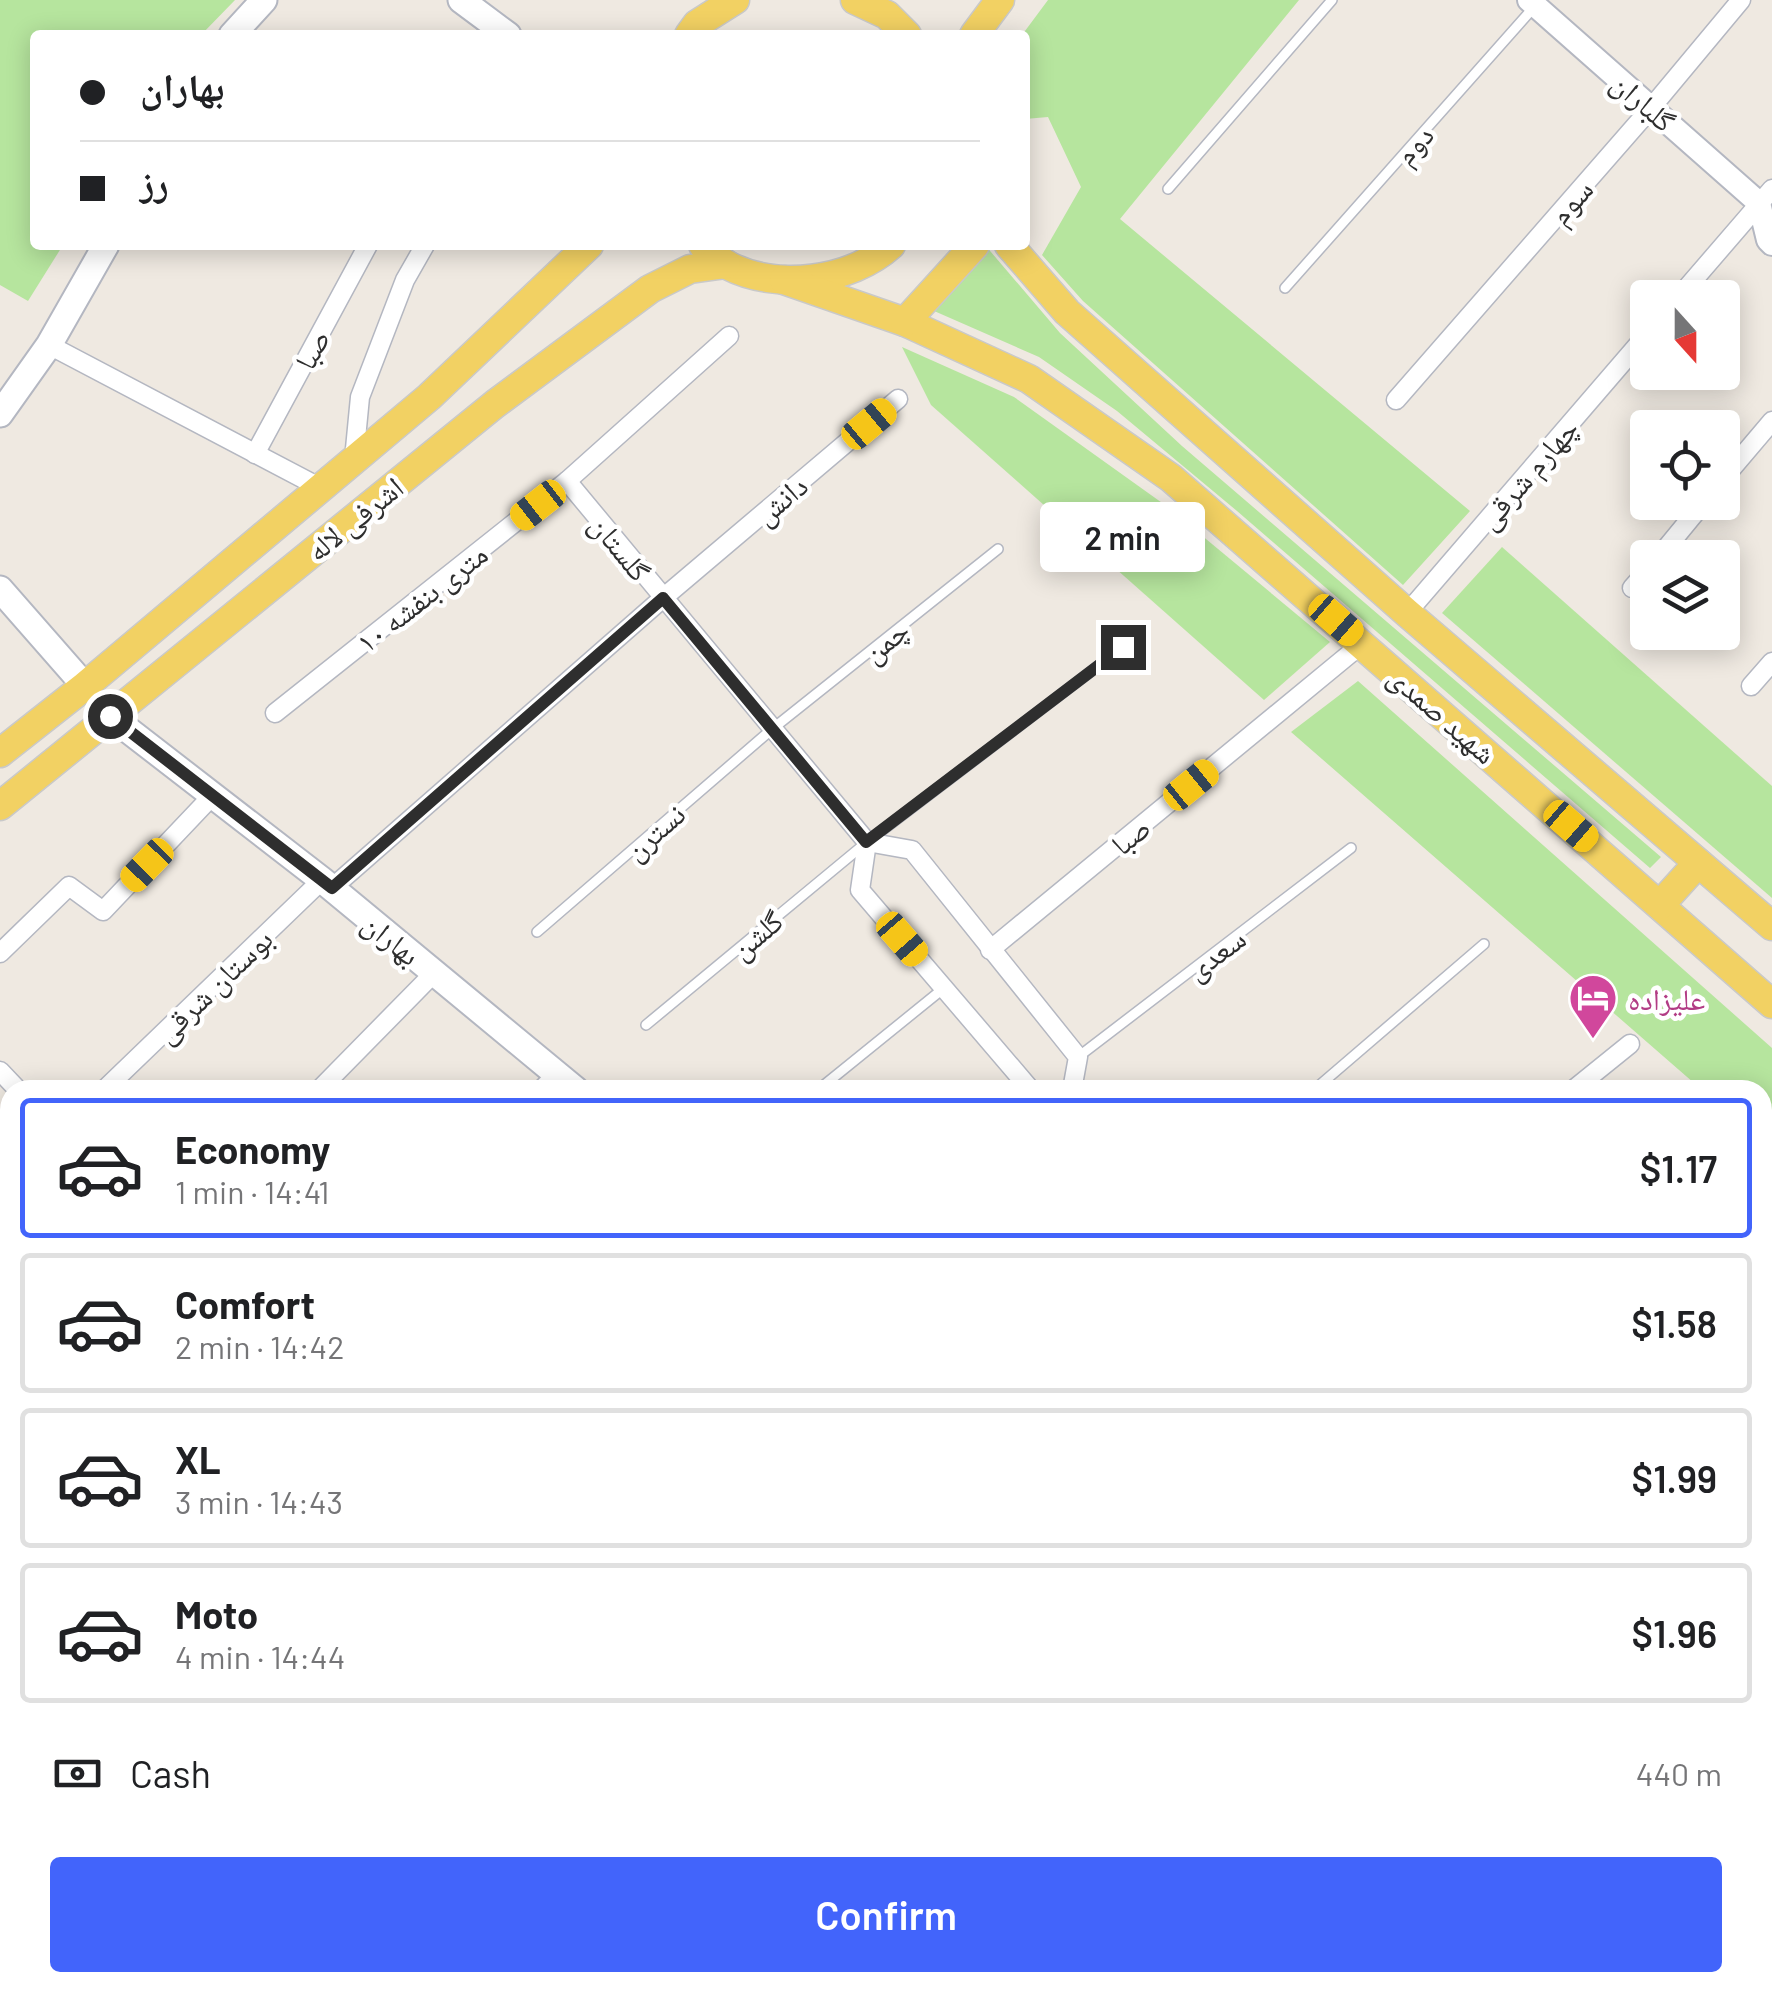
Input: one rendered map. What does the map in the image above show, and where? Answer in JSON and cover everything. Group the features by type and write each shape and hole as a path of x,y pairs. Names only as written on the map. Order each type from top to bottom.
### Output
{"main road":[{"path":"237,30 264,0"},
{"path":"461,0 501,30"},
{"path":"693,30 735,0"},
{"path":"855,0 893,17"},
{"path":"978,30 1000,0"},
{"path":"0,414 49,345 103,250"},
{"name":"اشرفی لاله","path":"0,753 428,397 584,250"},
{"path":"709,250 726,264"},
{"path":"784,280 833,277 886,250"},
{"path":"905,322 970,250"},
{"name":"شهید صمدی","path":"1012,250 1067,312 1407,613 1772,926"},
{"name":"اشرفی لاله","path":"0,806 495,404 650,289 690,268 726,264"},
{"name":"شهید صمدی","path":"726,264 905,322 1029,379 1172,478 1772,1004"},
{"path":"0,589 84,686"},
{"name":"بهاران","path":"110,716 434,972 553,1080"},
{"path":"1660,905 1698,863"}],"street":[{"name":"سوم","path":"1396,400 1740,0"},
{"name":"گلباران","path":"1535,2 1651,108 1768,197"},
{"path":"1768,197 1768,240 1772,244"},
{"path":"1694,280 1768,197"},
{"name":"صبا","path":"255,454 365,250"},
{"path":"354,459 360,397 405,280 422,250"},
{"name":"۱۰ متری بنفشه","path":"274,713 567,482 730,336"},
{"path":"49,345 319,487"},
{"name":"چهارم شرقی","path":"1407,613 1630,354"},
{"name":"دانش","path":"327,884 898,399"},
{"path":"1740,459 1772,422"},
{"name":"گلستان","path":"567,482 866,842"},
{"path":"1673,540 1689,520"},
{"name":"صبا","path":"990,950 1363,643"},
{"path":"1750,686 1772,662"},
{"path":"0,953 68,886 102,911 213,795"},
{"path":"1022,1080 860,890 866,842 912,850 1078,1057 1074,1080"},
{"name":"بوستان شرقی","path":"115,1080 327,884"},
{"path":"329,1080 434,972"},
{"path":"1585,1080 1630,1044"}],"lane":[{"path":"1168,189 1332,0"},
{"name":"دوم","path":"1285,288 1535,2"},
{"name":"چمن","path":"771,730 998,549"},
{"name":"گلشن","path":"646,1025 866,842 1123,647"},
{"name":"نسترن","path":"537,932 771,730"},
{"name":"سعدی","path":"1078,1057 1351,848"},
{"path":"1326,1080 1484,944"},
{"path":"830,1080 944,988"}],"green space":[{"path":"0,0 235,0 206,30 30,30 30,250 60,250 28,301 0,285"},
{"path":"1048,0 1299,0 1120,219 1470,511 1403,585 1083,301 1042,255 1081,187 1048,117 1030,119 1030,30 1026,30"},
{"path":"980,250 989,250 1060,333 1182,446 1661,857 1650,868 1117,411 1039,357 925,307"},
{"path":"902,347 1014,397 1165,505 1330,642 1264,700 931,405"},
{"path":"1502,547 1772,786 1772,898 1442,613"},
{"path":"1358,681 1772,1048 1772,1080 1691,1080 1291,732"}],"place":[{"name":"علیزاده","path":"1593,1040"}],"route":[{"path":"110,716 332,888 663,598 866,842 1123,647"}]}
